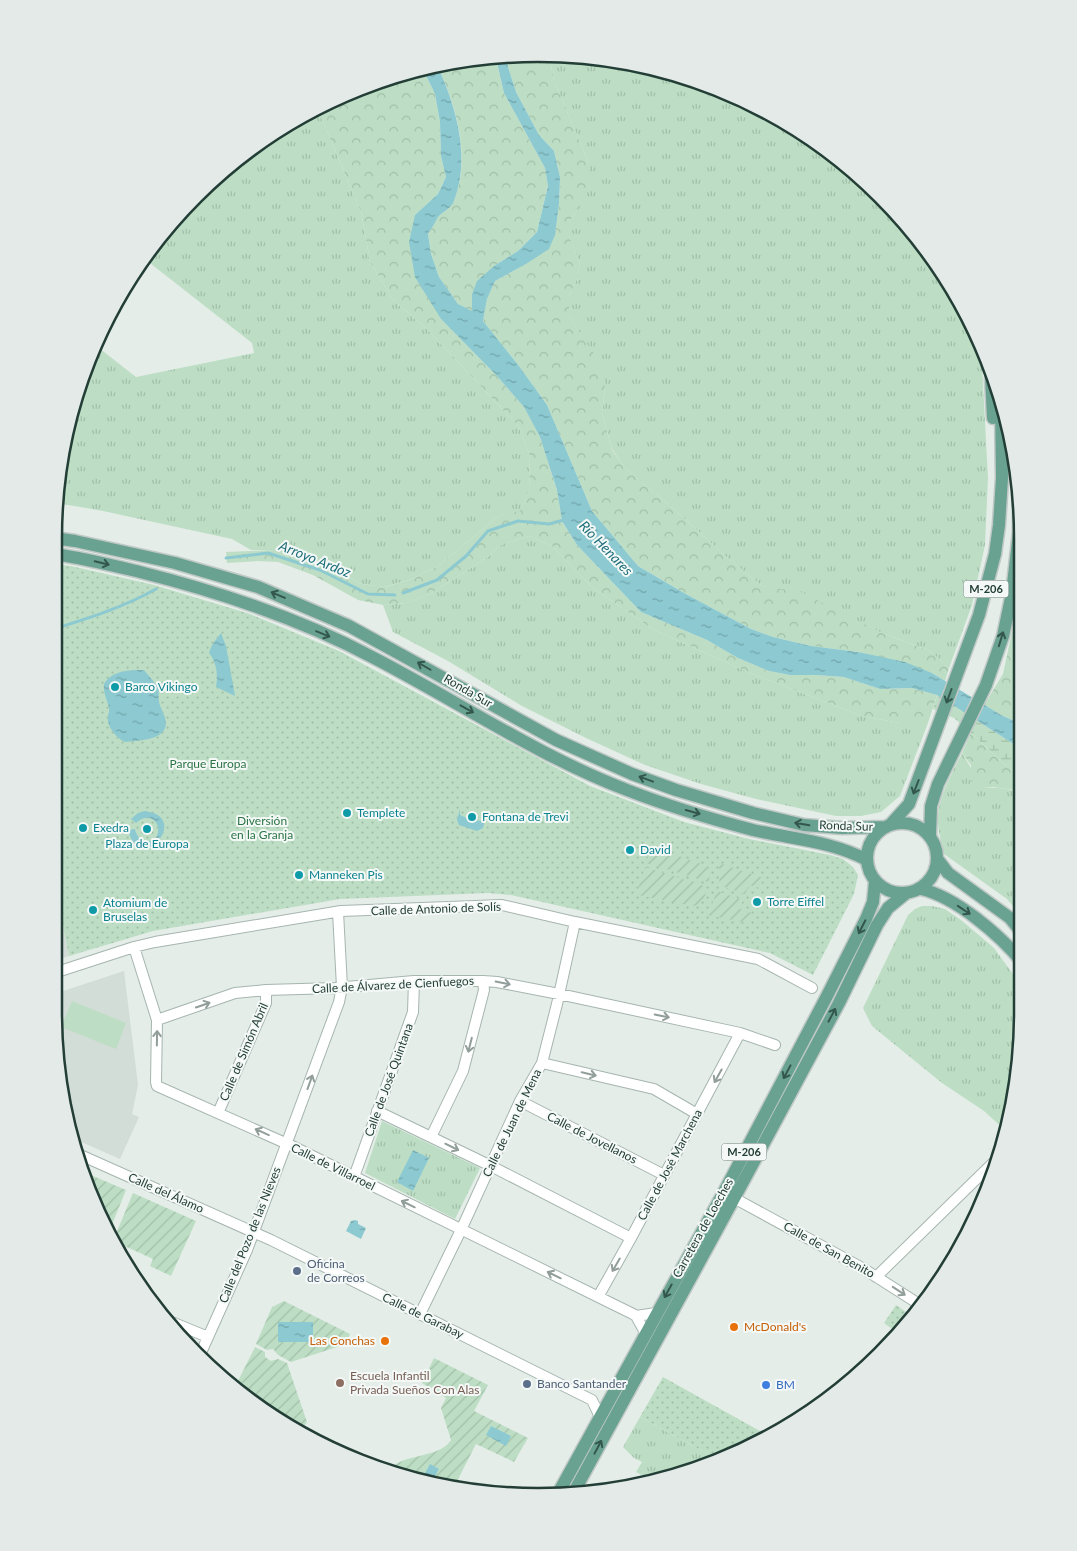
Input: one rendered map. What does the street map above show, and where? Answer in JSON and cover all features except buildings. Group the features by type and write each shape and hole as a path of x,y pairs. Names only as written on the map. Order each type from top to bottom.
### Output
{"main road":[{"path":"992,395 999,525"},
{"name":"M-206","path":"875,881 867,860 868,849 873,839 909,804 979,615 989,579 999,525 1002,478 1001,430"},
{"name":"Ronda Sur","path":"63,539 175,563 258,587 349,626 556,740 632,774 676,790 753,813 804,825 842,828 888,826"},
{"name":"Ronda Sur","path":"63,555 174,581 255,606 342,641 400,671 549,755 627,790 671,806 752,830 844,849 867,860"},
{"name":"M-206","path":"938,860 936,847 930,836 931,806 938,784 986,685 1003,636 1014,576"},
{"path":"888,826 898,823 916,826 930,836"},
{"path":"921,889 933,876 938,860"},
{"path":"938,860 948,872 1014,923"},
{"path":"875,881 889,891 905,894"},
{"name":"Carretera de Loeches","path":"562,1487 724,1192 836,979 873,902 875,881"},
{"path":"921,889 932,891 944,897 989,928 1014,954"},
{"name":"M-206","path":"905,894 921,889"},
{"name":"Carretera de Loeches","path":"576,1486 734,1198 838,1003 877,925 888,908 905,894"}],"street":[{"name":"Calle de Antonio de Solís","path":"63,970 134,947 338,912 502,905 574,922 758,959 812,988"},
{"name":"Calle del Pozo de las Nieves","path":"203,1350 254,1232 338,1002 342,987 338,912"},
{"name":"Calle de Juan de Mena","path":"420,1314 462,1230 520,1101 542,1062 574,922"},
{"name":"Calle de Villarroel","path":"134,947 157,1020 157,1086 287,1144 636,1316"},
{"name":"Calle de Álvarez de Cienfuegos","path":"157,1020 235,994 266,990 342,987 414,981 484,981 559,994 740,1033 775,1045"},
{"name":"Calle de José Quintana","path":"354,1177 414,1012 414,981"},
{"path":"431,1137 463,1071 484,990 484,981"},
{"name":"Calle de Simón Abril","path":"218,1113 266,1003 266,990"},
{"name":"Calle de José Marchena","path":"598,1297 632,1238 740,1033"},
{"path":"542,1062 654,1089 697,1114"},
{"name":"Calle de Jovellanos","path":"520,1101 664,1175"},
{"path":"377,1111 491,1166 632,1238"},
{"name":"Calle del Álamo","path":"85,1157 254,1232"},
{"path":"876,1276 989,1167"},
{"name":"Calle de San Benito","path":"734,1198 876,1276 916,1302"},
{"name":"Calle de Garabay","path":"254,1232 590,1399"},
{"path":"646,1334 636,1316 656,1313"},
{"path":"180,1324 208,1337"},
{"path":"600,1418 590,1399 612,1394"}],"shaded area":[{"path":"63,926 69,956 63,958"},
{"path":"124,971 138,1085 132,1114 139,1117 120,1159 81,1142 67,1075 64,1044 63,991"}],"green space":[{"path":"550,63 601,67 662,79 692,88 749,112 803,143 852,181 896,225 934,274 965,328 982,367 988,478 985,545 972,605 949,668 930,651 781,590 762,586 625,468 612,449 602,413 605,387 581,335 569,316 569,296 577,279 580,264 569,236 569,222 581,205 589,163 554,81"},
{"path":"550,63 554,81 589,163 589,185 581,205 569,222 569,236 580,264 577,279 569,296 569,316 602,366 605,387 602,413 612,450 625,468 762,586 801,592 880,632 930,651 949,668 945,681 932,673 858,652 811,646 773,637 751,629 638,566 592,511 547,405 483,321 487,299 495,281 526,264 555,234 559,204 560,177 554,151 539,135 516,92 508,64"},
{"path":"498,65 504,93 545,168 548,186 537,232 518,251 494,266 472,294 472,312 458,304 439,277 431,254 428,234 438,217 453,203 459,184 461,167 461,149 456,115 441,73"},
{"path":"427,76 435,94 440,122 441,156 446,177 438,194 415,215 441,319 496,375 524,407 540,437 557,490 562,521 577,545 641,612 707,640 738,658 769,671 790,675 844,677 880,689 912,688 937,695 928,723 899,723 862,716 750,673 654,630 593,588 552,546 529,536 500,545 489,556 432,593 407,603 383,605 358,600 313,575 278,562 227,563 226,552 274,550 322,563 361,584 385,587 412,579 438,566 500,515 520,511 529,490 530,456 519,427 427,329 393,300 370,261 361,212 320,116 385,88"},
{"path":"320,116 361,212 370,261 393,300 427,329 519,427 530,456 529,490 520,512 500,515 438,566 412,579 384,587 361,584 322,563 274,550 251,550 232,539 64,504 67,476 79,415 102,350 136,377 254,353 252,343 151,264 181,225 225,181 274,143"},
{"path":"529,536 552,546 593,588 654,630 750,673 862,716 899,723 928,723 900,796 881,812 861,816 836,816 756,799 701,784 645,765 586,738 522,706 448,661 393,632 383,605 407,603 432,593 489,556 500,545"},
{"name":"Parque Europa","path":"63,565 154,585 250,614 339,651 590,786 684,822 749,839 843,859 853,867 858,875 854,894 813,975 770,953 511,895 488,893 340,899 153,931 69,956 63,926"},
{"path":"1014,622 1014,721 984,705 1003,674"},
{"path":"937,695 1014,744 1014,771 954,718 933,709"},
{"path":"971,733 1014,771 1014,790 993,787 983,788 971,781 971,765 962,753"},
{"path":"962,753 983,788 1004,788 1014,791 1014,907 1007,899 944,854 939,834 938,815 947,783"},
{"path":"654,847 704,865 710,873 709,882 646,863 651,848"},
{"path":"716,862 763,878 760,888 749,885 745,894 719,885 720,870"},
{"path":"645,867 704,886 707,889 702,901 694,906 638,895 637,892"},
{"path":"717,891 743,900 740,909 751,913 748,923 702,914 711,907"},
{"path":"922,906 932,906 945,909 994,948 1014,976 1013,1044 1010,1075 1000,1126 984,1111 942,1083 872,1026 863,1008 908,915"},
{"path":"72,1001 126,1023 116,1049 64,1028 63,1022"},
{"path":"382,1121 480,1168 455,1219 365,1173"},
{"path":"92,1175 126,1190 112,1224"},
{"path":"133,1193 196,1221 171,1276 150,1266 153,1259 124,1246 117,1232"},
{"path":"284,1301 350,1334 346,1344 291,1362 278,1355 273,1349 267,1350 256,1344 272,1307"},
{"path":"896,1305 907,1313 893,1329 884,1323"},
{"path":"255,1347 265,1352 265,1357 271,1361 278,1359 287,1363 307,1422 304,1427 300,1425 238,1381"},
{"path":"434,1358 488,1385 474,1411 528,1438 514,1462 476,1444 457,1481 394,1466 411,1458 438,1450 446,1446 451,1440 441,1408 446,1398 422,1383"},
{"path":"663,1377 762,1432 711,1456 640,1417"},
{"path":"640,1417 711,1456 644,1476 636,1472 642,1462 634,1458 623,1447"}],"water":[{"name":"Río Henares","path":"508,64 516,92 539,135 554,151 560,177 559,204 555,235 549,249 495,281 487,299 483,321 547,405 592,511 638,566 684,593 751,629 773,637 811,646 858,652 905,662 932,673 1014,721 1014,744 937,695 912,688 880,689 844,677 790,675 769,671 738,658 707,640 641,612 577,545 562,521 557,490 540,437 524,407 496,375 441,319 415,277 409,242 415,215 438,194 446,177 441,156 440,122 435,94 427,76 441,73 450,97 459,132 461,167 454,201 438,217 428,234 431,254 439,277 458,304 472,311 472,294 477,281 494,266 518,251 537,232 548,186 545,168 504,93 498,65"},
{"path":"221,633 226,646 235,696 216,687 216,669 209,653 212,645"},
{"path":"144,670 159,688 159,703 166,723 160,734 154,737 125,742 114,733 108,723 109,709 104,684 107,679 116,673"},
{"path":"460,809 460,815 471,820 483,821 486,817 483,828 477,831 459,825 457,820"},
{"path":"145,811 158,815 164,823 163,832 159,840 151,846 142,848 134,843 128,830 135,829 140,839 145,841 156,838 158,828 154,820 146,818 136,823 131,819 138,813"},
{"path":"413,1150 429,1158 413,1191 397,1182"},
{"path":"355,1220 366,1228 361,1239 346,1231 351,1221"},
{"path":"278,1322 313,1322 313,1342 278,1342"},
{"path":"491,1426 511,1436 506,1446 486,1435"},
{"path":"430,1464 439,1469 435,1476 425,1474"}],"waterway":[{"name":"Arroyo Ardoz","path":"403,593 437,580 466,556 488,531 518,521 549,524 564,520"},
{"name":"Arroyo Ardoz","path":"226,558 268,553 320,570 368,594 395,595"},
{"name":"Arroyo Ardoz","path":"63,626 119,607 156,589"}],"place":[{"name":"Barco Vikingo","path":"115,687"},
{"name":"Templete","path":"347,813"},
{"name":"Fontana de Trevi","path":"472,817"},
{"name":"Exedra","path":"83,828"},
{"name":"Plaza de Europa","path":"147,829"},
{"name":"David","path":"630,850"},
{"name":"Manneken Pis","path":"299,875"},
{"name":"Torre Eiffel","path":"757,902"},
{"name":"Atomium de Bruselas","path":"93,910"},
{"name":"Oficina de Correos","path":"297,1271"},
{"name":"McDonald's","path":"734,1327"},
{"name":"Las Conchas","path":"385,1341"},
{"name":"Escuela Infantil Privada Sueños Con Alas","path":"340,1383"},
{"name":"Banco Santander","path":"527,1384"},
{"name":"BM","path":"766,1385"}],"park label":[{"name":"Diversión en la Granja","path":"262,828"}]}
